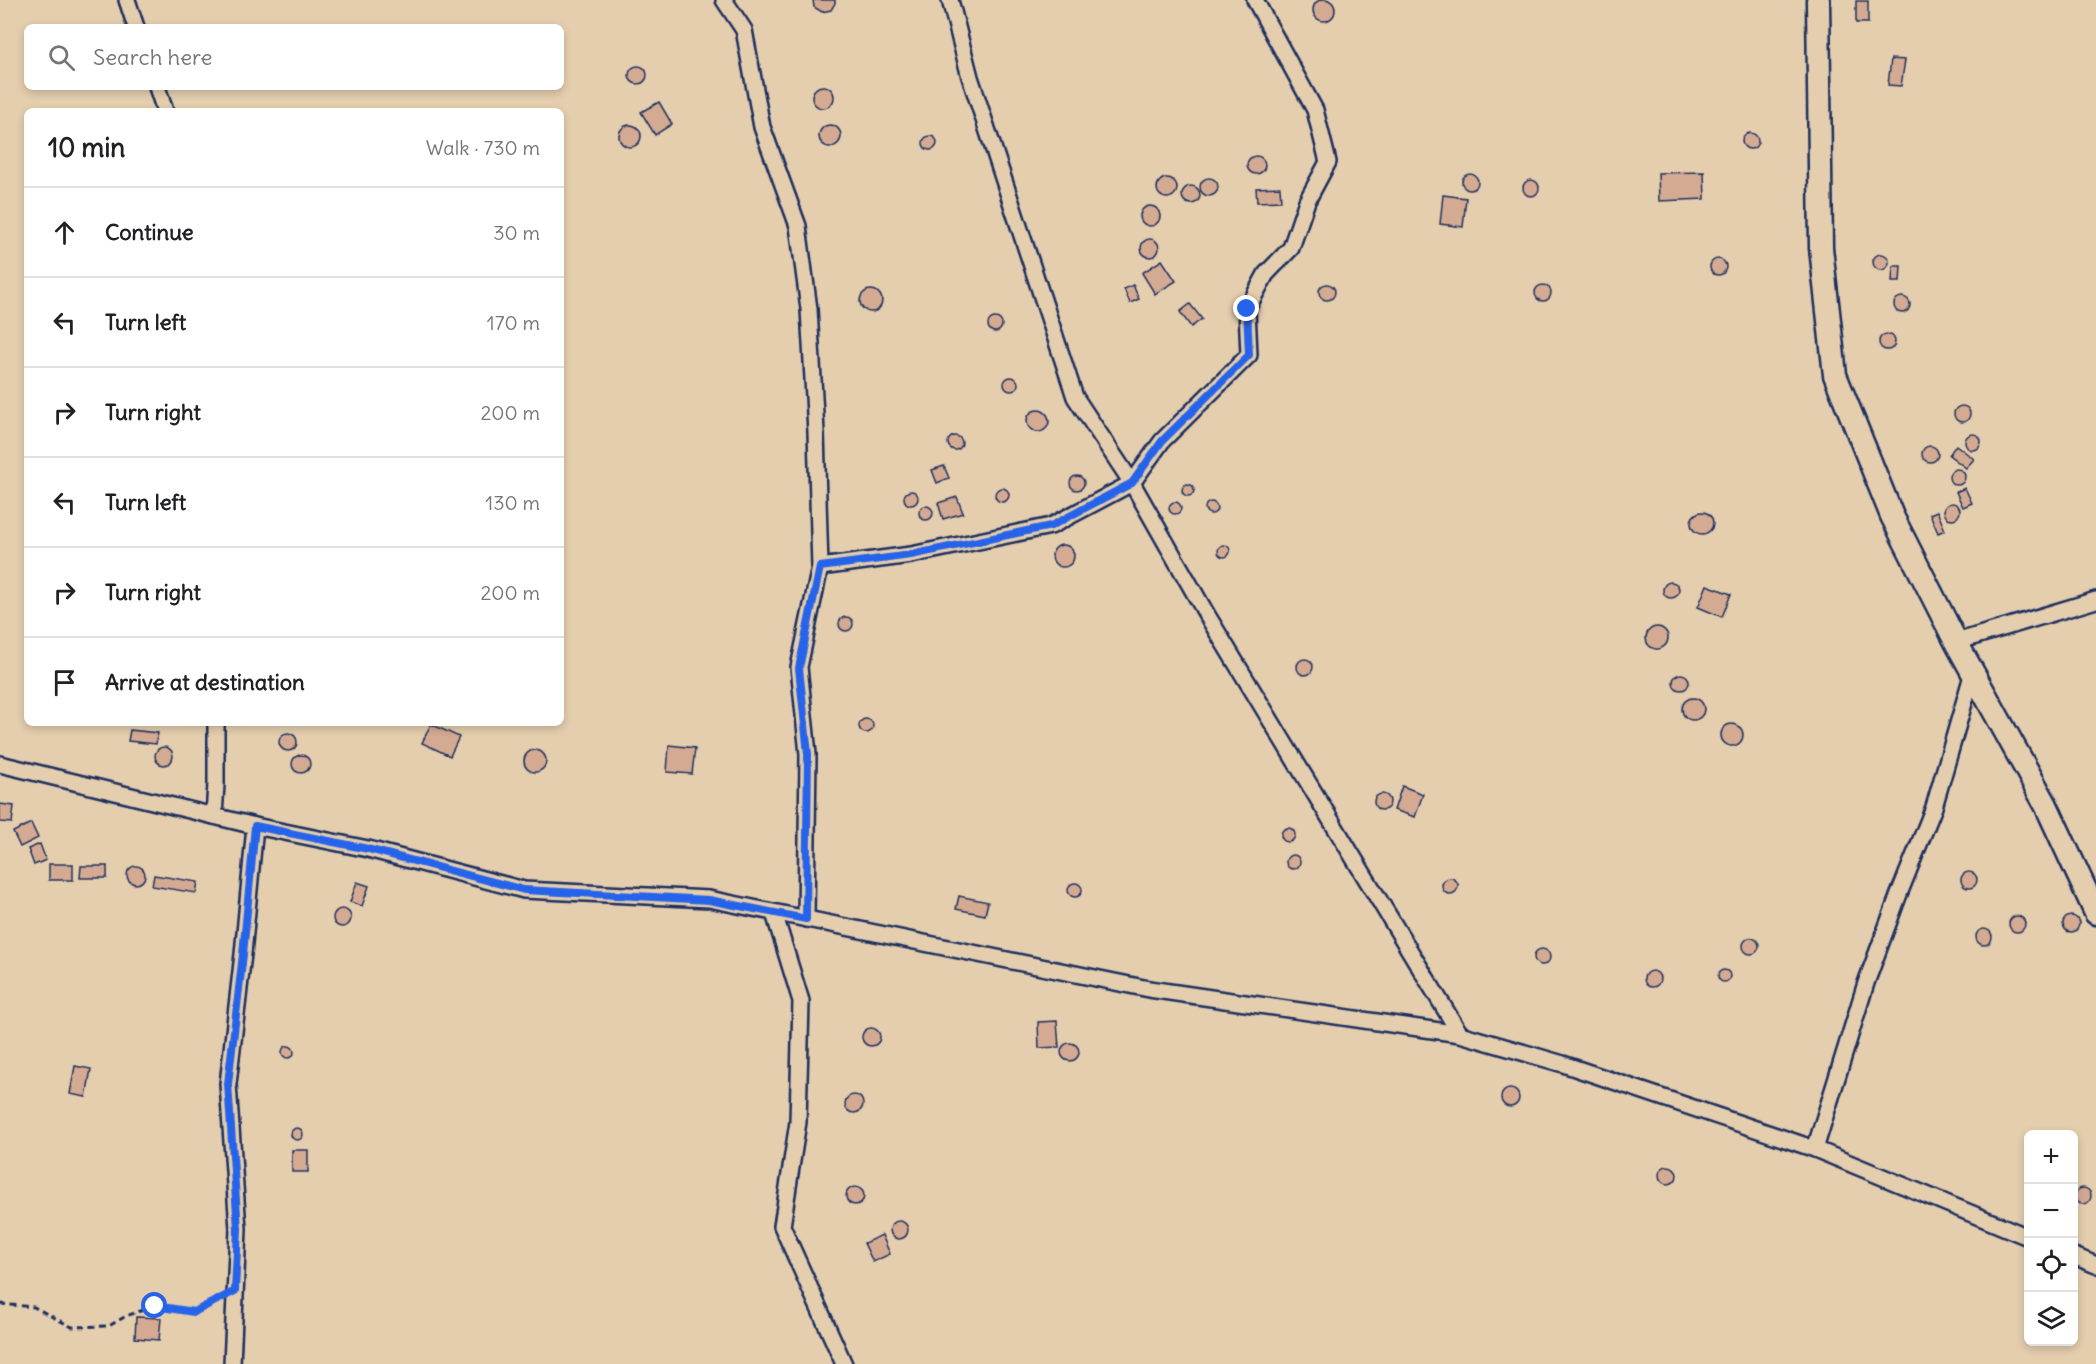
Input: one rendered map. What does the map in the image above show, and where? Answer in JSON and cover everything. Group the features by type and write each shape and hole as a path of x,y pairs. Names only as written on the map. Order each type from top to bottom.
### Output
{"street":[{"path":"127,0 135,24"},
{"path":"723,0 744,30 762,128 798,226 809,309 820,567 799,668 808,754 806,919"},
{"path":"950,0 970,77 1075,397 1132,483 1207,615 1460,1034"},
{"path":"820,567 911,555 1051,526 1132,483 1162,441 1249,355 1247,309 1266,274 1291,248 1307,201 1328,162 1315,110 1254,0"},
{"path":"1818,0 1821,248 1835,375 1892,516 1956,642 2046,805 2096,914"},
{"path":"158,90 164,108"},
{"path":"1956,642 2096,600"},
{"path":"1815,1149 1866,983 1934,807 1973,672"},
{"path":"214,816 216,726"},
{"path":"0,764 255,826 368,849 524,890 709,900 1149,989 1460,1034 1563,1064 1815,1149 2024,1235"},
{"path":"232,1364 238,1229 228,1084 255,826"},
{"path":"774,913 801,1002 798,1122 782,1226 844,1364"},
{"path":"2078,1258 2096,1265"}],"path":[{"path":"0,1304 34,1307 72,1327 109,1326 126,1316 155,1306 194,1312 235,1291"}],"building":[{"path":"1324,-1 1332,2 1335,10 1332,18 1324,21 1316,18 1313,10 1316,2"},
{"path":"813,0 835,0 835,3 831,10 822,12 814,7"},
{"path":"1856,1 1868,1 1868,23 1856,23"},
{"path":"1891,59 1905,60 1901,86 1888,85"},
{"path":"638,66 644,69 647,75 644,81 638,84 632,81 629,75 632,69"},
{"path":"823,86 831,89 834,97 831,105 823,108 815,105 812,97 815,89"},
{"path":"659,102 672,124 655,135 641,112"},
{"path":"630,125 638,128 641,136 638,144 630,147 622,144 619,136 622,128"},
{"path":"830,125 838,128 841,136 838,144 830,147 822,144 819,136 822,128"},
{"path":"1747,133 1753,133 1758,141 1756,147 1747,149 1742,144 1742,138"},
{"path":"930,136 935,138 937,143 935,148 930,150 925,148 923,143 925,138"},
{"path":"1256,156 1262,159 1265,165 1262,171 1256,174 1250,171 1247,165 1250,159"},
{"path":"1704,172 1705,199 1659,201 1658,173"},
{"path":"1467,174 1473,174 1478,182 1476,188 1467,190 1462,185 1462,179"},
{"path":"1163,178 1171,178 1177,184 1177,192 1171,198 1163,198 1157,192 1157,184"},
{"path":"1209,178 1215,181 1218,187 1215,193 1209,196 1203,193 1200,187 1203,181"},
{"path":"1528,180 1534,180 1539,188 1537,194 1528,196 1523,191 1523,185"},
{"path":"1191,186 1197,189 1200,195 1197,201 1191,204 1185,201 1182,195 1185,189"},
{"path":"1280,187 1281,201 1257,202 1256,188"},
{"path":"1443,195 1466,198 1463,227 1440,224"},
{"path":"1146,206 1154,206 1160,212 1160,220 1154,226 1146,226 1140,220 1140,212"},
{"path":"1150,239 1156,242 1159,248 1156,254 1150,257 1144,254 1141,248 1144,242"},
{"path":"1881,254 1887,256 1889,262 1887,268 1881,270 1875,268 1873,262 1875,256"},
{"path":"1715,259 1721,259 1726,267 1724,273 1715,275 1710,270 1710,264"},
{"path":"1162,260 1176,281 1155,294 1142,273"},
{"path":"1893,266 1901,266 1900,282 1892,282"},
{"path":"1324,284 1330,284 1335,292 1333,298 1324,300 1319,295 1319,289"},
{"path":"1133,285 1139,299 1130,303 1124,289"},
{"path":"1540,285 1546,285 1551,293 1549,299 1540,301 1535,296 1535,290"},
{"path":"871,290 879,293 882,301 879,309 871,312 863,309 860,301 863,293"},
{"path":"1902,297 1908,299 1910,305 1908,311 1902,313 1896,311 1894,305 1896,299"},
{"path":"1190,304 1202,319 1191,327 1180,312"},
{"path":"995,318 1000,320 1002,325 1000,330 995,332 990,330 988,325 990,320"},
{"path":"1887,334 1893,336 1895,342 1893,348 1887,350 1881,348 1879,342 1881,336"},
{"path":"1011,377 1016,379 1018,384 1016,389 1011,391 1006,389 1004,384 1006,379"},
{"path":"1962,406 1968,408 1970,414 1968,420 1962,422 1956,420 1954,414 1956,408"},
{"path":"1038,410 1046,413 1049,421 1046,429 1038,432 1030,429 1027,421 1030,413"},
{"path":"1973,434 1979,436 1981,442 1979,448 1973,450 1967,448 1965,442 1967,436"},
{"path":"955,436 960,438 962,443 960,448 955,450 950,448 948,443 950,438"},
{"path":"1956,445 1974,459 1966,468 1949,455"},
{"path":"1930,446 1936,448 1938,454 1936,460 1930,462 1924,460 1922,454 1924,448"},
{"path":"944,466 949,478 937,483 932,470"},
{"path":"1957,469 1963,471 1965,477 1963,483 1957,485 1951,483 1949,477 1951,471"},
{"path":"1077,476 1082,478 1084,483 1082,488 1077,490 1072,488 1070,483 1072,478"},
{"path":"1190,484 1194,490 1190,496 1186,496 1182,488"},
{"path":"1002,488 1007,490 1009,495 1007,500 1002,502 997,500 995,495 997,490"},
{"path":"1965,488 1972,503 1963,507 1956,492"},
{"path":"911,491 916,493 918,498 916,503 911,505 906,503 904,498 906,493"},
{"path":"957,497 963,513 943,519 938,503"},
{"path":"1177,502 1181,508 1177,514 1173,514 1169,506"},
{"path":"1213,502 1217,508 1213,514 1209,514 1205,506"},
{"path":"1952,503 1958,505 1960,511 1958,517 1952,519 1946,517 1944,511 1946,505"},
{"path":"926,506 931,508 933,513 931,518 926,520 921,518 919,513 921,508"},
{"path":"1937,511 1945,530 1938,533 1930,514"},
{"path":"1702,512 1710,515 1713,523 1710,531 1702,534 1694,531 1691,523 1694,515"},
{"path":"1063,545 1071,548 1074,556 1071,564 1063,567 1055,564 1052,556 1055,548"},
{"path":"1226,545 1230,551 1226,557 1222,557 1218,549"},
{"path":"1668,582 1674,582 1679,590 1677,596 1668,598 1663,593 1663,587"},
{"path":"1707,585 1731,594 1722,617 1698,607"},
{"path":"846,617 851,619 853,624 851,629 846,631 841,629 839,624 841,619"},
{"path":"1657,627 1665,630 1668,638 1665,646 1657,649 1649,646 1646,638 1649,630"},
{"path":"1302,659 1308,659 1313,667 1311,673 1302,675 1297,670 1297,664"},
{"path":"1678,674 1684,674 1689,682 1687,688 1678,690 1673,685 1673,679"},
{"path":"1693,698 1701,701 1704,709 1701,717 1693,720 1685,717 1682,709 1685,701"},
{"path":"866,719 871,721 873,726 871,731 866,733 861,731 859,726 861,721"},
{"path":"1732,724 1740,727 1743,735 1740,743 1732,746 1724,743 1721,735 1724,727"},
{"path":"430,726 435,726 459,737 450,756 422,743"},
{"path":"130,730 158,733 156,744 128,741"},
{"path":"288,733 294,736 297,742 294,748 288,751 282,748 279,742 282,736"},
{"path":"669,745 695,748 692,774 667,772"},
{"path":"164,747 170,750 173,756 170,762 164,765 158,762 155,756 158,750"},
{"path":"535,750 543,753 546,761 543,769 535,772 527,769 524,761 527,753"},
{"path":"301,755 307,758 310,764 307,770 301,773 295,770 292,764 295,758"},
{"path":"1402,786 1423,794 1415,817 1394,810"},
{"path":"1379,794 1385,794 1390,802 1388,808 1379,810 1374,805 1374,799"},
{"path":"0,804 14,806 12,823 0,822"},
{"path":"31,823 38,838 20,847 13,832"},
{"path":"1288,828 1293,830 1295,835 1293,840 1288,842 1283,840 1281,835 1283,830"},
{"path":"40,844 46,860 34,865 28,849"},
{"path":"1293,855 1298,857 1300,862 1298,867 1293,869 1288,867 1286,862 1288,857"},
{"path":"49,864 73,864 73,880 49,880"},
{"path":"81,866 107,866 107,878 80,878"},
{"path":"132,866 140,866 145,871 143,882 132,884 127,879 127,871"},
{"path":"1966,872 1972,872 1977,880 1975,886 1966,888 1961,883 1961,877"},
{"path":"154,875 198,882 196,893 152,886"},
{"path":"1447,878 1453,878 1458,886 1456,892 1447,894 1442,889 1442,883"},
{"path":"357,882 369,886 362,906 350,902"},
{"path":"1075,883 1080,885 1082,890 1080,895 1075,897 1070,895 1068,890 1070,885"},
{"path":"959,896 988,902 985,915 956,909"},
{"path":"338,909 346,909 351,914 349,925 338,927 333,922 333,914"},
{"path":"2014,916 2020,916 2025,924 2023,930 2014,932 2009,927 2009,921"},
{"path":"2068,916 2074,916 2079,924 2077,930 2068,932 2063,927 2063,921"},
{"path":"1981,929 1987,929 1992,937 1990,943 1981,945 1976,940 1976,934"},
{"path":"1748,938 1754,938 1759,946 1757,952 1748,954 1743,949 1743,943"},
{"path":"1539,949 1545,949 1550,957 1548,963 1539,965 1534,960 1534,954"},
{"path":"1726,970 1730,976 1726,982 1722,982 1718,974"},
{"path":"1649,971 1655,971 1660,979 1658,985 1649,987 1644,982 1644,976"},
{"path":"1057,1021 1059,1047 1039,1048 1038,1022"},
{"path":"871,1028 877,1031 880,1037 877,1043 871,1046 865,1043 862,1037 865,1031"},
{"path":"1070,1043 1076,1046 1079,1052 1076,1058 1070,1061 1064,1058 1061,1052 1064,1046"},
{"path":"290,1046 293,1047 293,1057 286,1058 283,1057 282,1050 283,1047"},
{"path":"75,1066 91,1069 86,1097 70,1094"},
{"path":"1510,1089 1516,1092 1519,1098 1516,1104 1510,1107 1504,1104 1501,1098 1504,1092"},
{"path":"854,1095 860,1098 863,1104 860,1110 854,1113 848,1110 845,1104 848,1098"},
{"path":"299,1128 302,1129 302,1139 295,1140 292,1139 291,1132 292,1129"},
{"path":"292,1150 308,1150 308,1172 292,1172"},
{"path":"1668,1166 1674,1169 1677,1175 1674,1181 1668,1184 1662,1181 1659,1175 1662,1169"},
{"path":"855,1187 861,1190 864,1196 861,1202 855,1205 849,1202 846,1196 849,1190"},
{"path":"2086,1188 2091,1193 2089,1202 2086,1204 2078,1203 2078,1189"},
{"path":"899,1221 905,1224 908,1230 905,1236 899,1239 893,1236 890,1230 893,1224"},
{"path":"882,1235 890,1254 873,1262 864,1243"},
{"path":"136,1317 161,1318 159,1340 135,1338"}],"route":[{"path":"155,1306 194,1312 235,1291 238,1229 228,1084 255,826 368,849 524,890 709,900 806,919 808,754 799,668 820,567 911,555 1051,526 1132,483 1162,441 1249,355 1247,309"}]}
